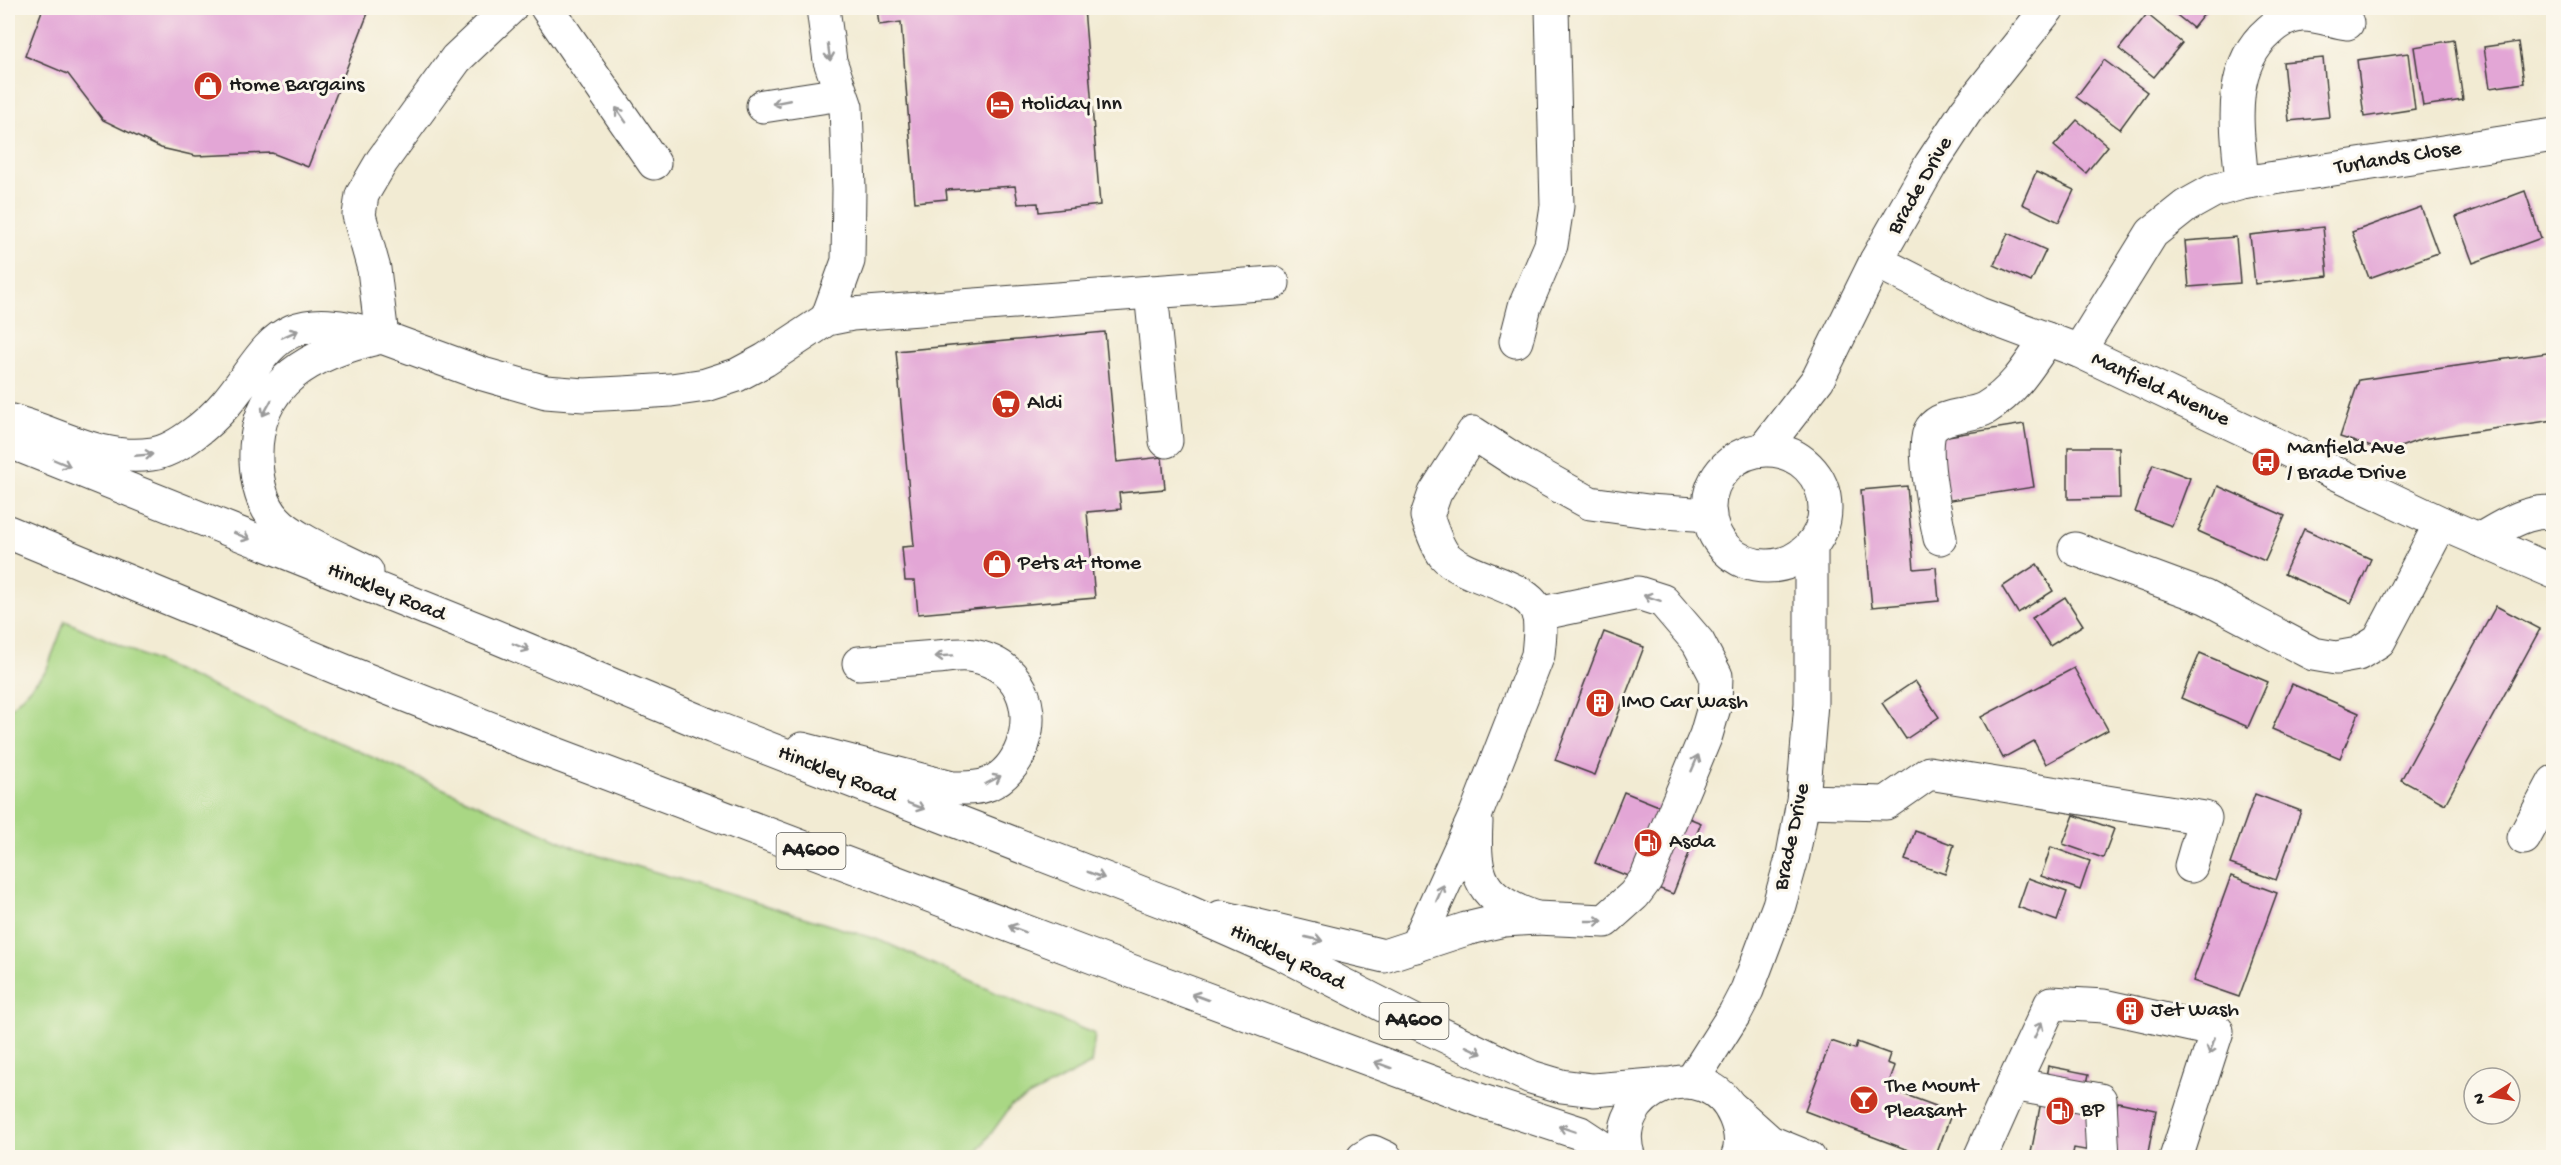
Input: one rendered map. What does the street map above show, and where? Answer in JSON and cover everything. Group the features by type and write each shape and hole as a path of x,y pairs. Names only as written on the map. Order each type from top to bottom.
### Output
{"main road":[{"path":"382,337 374,270 359,215 362,195 382,161 456,59 510,8"},
{"path":"546,8 654,163"},
{"path":"823,8 830,61 846,107 849,189 848,261 827,319"},
{"path":"1516,341 1525,306 1551,245 1557,206 1552,8"},
{"name":"Brade Drive","path":"1797,457 1818,379 1876,261 1931,164 1966,111 2048,8"},
{"path":"2242,183 2236,108 2242,70 2259,40 2281,20 2303,15 2346,23"},
{"path":"763,106 841,94"},
{"name":"Turlands Close","path":"2079,351 2152,233 2186,206 2213,191 2242,183 2553,135"},
{"name":"Manfield Avenue","path":"1876,261 1980,314 2079,351 2441,523 2553,572"},
{"path":"8,420 101,452 130,456 154,454 178,445 199,430 222,407 264,352 284,335 308,327 332,324 382,337 483,374 546,392 594,395 671,390 706,385 737,375 765,360 827,319 852,314 1273,282"},
{"path":"1151,292 1166,441"},
{"path":"382,337 325,353 302,366 279,387 262,413 255,443 256,472 262,497 276,520 293,534 487,633"},
{"path":"1940,538 1931,494 1927,439 1931,428 1945,419 1983,410 2005,395 2018,382 2047,339"},
{"name":"Brade Drive","path":"1764,449 1818,379"},
{"path":"1416,946 1476,814 1538,655 1538,614 1533,604 1519,593 1460,567 1444,554 1427,516 1435,492 1473,433 1527,468 1590,503 1648,511 1710,515"},
{"name":"Hinckley Road","path":"8,441 713,726 1175,906 1281,953 1418,1023 1532,1077 1561,1086 1593,1090 1702,1092"},
{"path":"1764,449 1782,451 1797,457 1817,476 1825,495 1826,511 1822,531 1811,548 1794,560 1778,566 1752,565 1729,553 1716,537 1708,507 1711,490 1727,464 1745,453 1764,449"},
{"path":"2479,540 2521,518 2544,511 2553,513"},
{"path":"2075,549 2205,597 2313,654 2336,658 2358,654 2379,641 2441,523"},
{"name":"A4600","path":"8,532 352,674 532,745 1146,977 1482,1101 1580,1133 1617,1158"},
{"name":"Brade Drive","path":"1702,1092 1755,969 1779,904 1793,855 1803,801 1811,704 1809,653 1811,548"},
{"name":"Brade Drive","path":"1778,566 1809,653"},
{"path":"1175,906 1384,956 1466,929 1504,920 1536,918 1605,921 1634,895 1647,879 1706,735 1715,704 1716,676 1698,642 1663,601 1638,593 1538,614"},
{"path":"713,726 952,788 971,789 990,783 1006,773 1019,754 1026,734 1029,715 1024,696 1004,669 973,656 859,663"},
{"path":"1803,801 1886,803 1929,773 2205,818 2191,866"},
{"path":"2524,838 2553,782"},
{"path":"1476,814 1474,857 1480,879 1493,896 1511,910 1536,918"},
{"path":"1980,1158 2051,1003 2104,1006 2217,1031 2176,1158"},
{"path":"2013,1084 2100,1100 2103,1158"},
{"path":"1629,1158 1626,1148 1627,1125 1642,1098 1702,1092 1770,1142 1809,1158"},
{"path":"1702,1092 1740,1127 1737,1158"},
{"path":"1364,1158 1373,1152 1386,1158"}],"green space":[{"path":"65,621 577,848 882,941 1014,1001 1095,1034 1091,1064 1011,1106 974,1157 940,1154 936,1158 8,1157 8,711 46,671"}],"building":[{"name":"Home Bargains","path":"43,8 370,8 308,167 272,153 196,156 161,148 103,120 68,74 25,56"},
{"name":"Holiday Inn","path":"877,8 1084,8 1100,205 1039,212 1038,203 1018,204 1015,186 946,190 947,199 915,202 901,22 879,25"},
{"path":"2168,8 2209,8 2193,28"},
{"path":"2147,14 2182,43 2154,77 2119,49"},
{"path":"2454,40 2463,100 2423,106 2414,47"},
{"path":"2518,42 2524,83 2490,88 2484,47"},
{"path":"2408,53 2415,109 2364,117 2357,60"},
{"path":"2323,58 2329,117 2289,121 2283,62"},
{"path":"2104,60 2147,92 2120,129 2076,97"},
{"path":"2077,120 2108,146 2086,173 2054,146"},
{"path":"2036,172 2074,190 2059,222 2022,204"},
{"path":"2525,191 2541,238 2473,263 2456,217"},
{"path":"2421,207 2438,253 2369,278 2352,232"},
{"path":"2323,227 2328,276 2255,284 2250,235"},
{"path":"2008,233 2046,250 2031,282 1994,265"},
{"path":"2236,237 2240,283 2189,287 2185,241"},
{"name":"Aldi","path":"1105,332 1117,462 1162,457 1165,489 1119,493 1121,509 1087,512 1095,598 918,614 915,581 905,581 902,547 914,546 896,351"},
{"path":"2554,352 2554,420 2422,439 2387,452 2340,437 2359,380"},
{"path":"2024,424 2034,487 1945,501 1935,438"},
{"path":"2068,447 2119,447 2120,498 2068,499"},
{"path":"2153,464 2190,478 2172,526 2135,512"},
{"path":"1907,486 1914,569 1936,567 1939,601 1872,607 1861,490"},
{"path":"2218,486 2285,516 2265,561 2198,531"},
{"path":"2304,529 2371,559 2351,603 2284,574"},
{"path":"2037,564 2053,591 2018,613 2002,587"},
{"path":"2065,597 2083,625 2050,646 2032,618"},
{"path":"2496,606 2540,629 2445,804 2401,780"},
{"name":"IMO Car Wash","path":"1604,632 1644,647 1595,775 1555,760"},
{"path":"2200,653 2268,682 2248,727 2181,698"},
{"path":"2074,668 2108,730 2046,764 2034,741 2003,758 1981,717"},
{"path":"1915,681 1939,717 1906,739 1882,703"},
{"path":"2292,684 2359,713 2340,758 2272,729"},
{"name":"Asda","path":"1624,792 1701,823 1673,894 1595,863"},
{"path":"2255,794 2301,811 2276,880 2230,864"},
{"path":"2074,815 2114,829 2103,858 2063,844"},
{"path":"1915,831 1954,845 1945,874 1905,860"},
{"path":"2051,847 2090,861 2080,890 2041,876"},
{"path":"2231,876 2277,893 2239,997 2193,981"},
{"path":"2028,878 2067,892 2057,921 2018,907"},
{"name":"The Mount Pleasant","path":"1831,1041 1855,1049 1857,1042 1890,1054 1887,1063 1895,1066 1887,1088 1952,1112 1935,1158 1929,1158 1805,1111"},
{"name":"BP","path":"2048,1066 2089,1074 2081,1113 2114,1119 2118,1102 2156,1110 2147,1158 2112,1158 2113,1155 2074,1148 2072,1158 2030,1158"}],"place":[{"name":"Home Bargains","path":"208,86"},
{"name":"Holiday Inn","path":"1000,105"},
{"name":"Aldi","path":"1006,404"},
{"name":"Manfield Ave / Brade Drive","path":"2266,462"},
{"name":"Pets at Home","path":"997,564"},
{"name":"IMO Car Wash","path":"1600,703"},
{"name":"Asda","path":"1648,843"},
{"name":"Jet Wash","path":"2130,1011"},
{"name":"The Mount Pleasant","path":"1864,1100"},
{"name":"BP","path":"2060,1111"}]}
